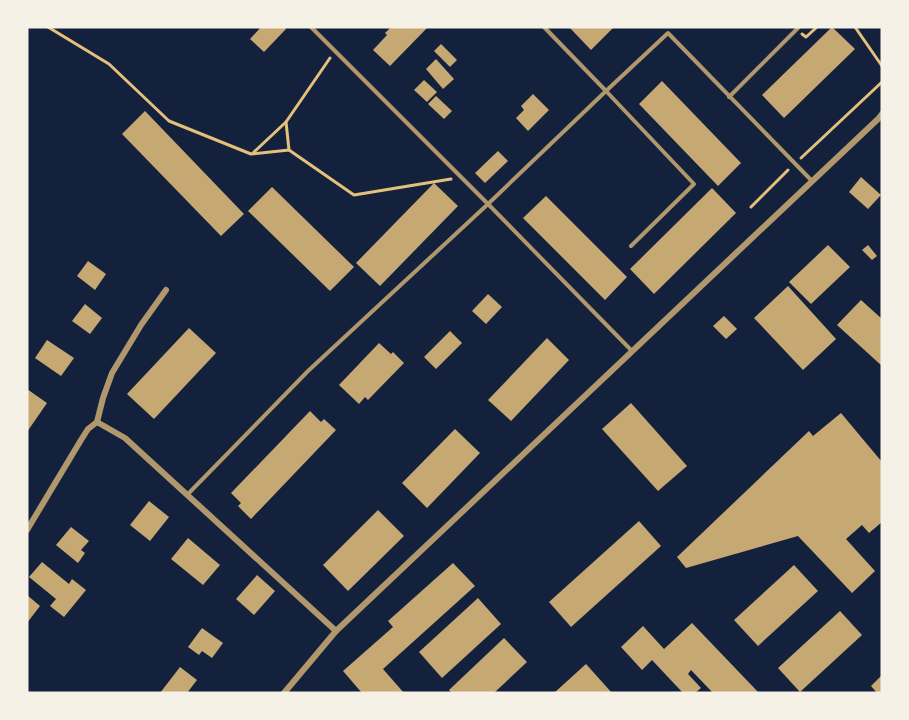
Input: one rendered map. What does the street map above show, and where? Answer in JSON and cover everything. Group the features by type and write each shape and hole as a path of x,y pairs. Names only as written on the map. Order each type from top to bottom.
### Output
{"street":[{"path":"284,693 336,631 882,114"},
{"path":"27,530 88,429 97,422 102,398 112,373 141,325 166,290"},
{"path":"97,422 125,438 336,631"}],"lane":[{"path":"310,27 462,177 632,351"},
{"path":"544,27 694,184 632,246"},
{"path":"667,27 668,33 812,181"},
{"path":"729,97 800,27"},
{"path":"187,495 308,371 668,33"}],"path":[{"path":"48,27 109,64 168,121 251,154 289,150 354,195 462,177"},
{"path":"855,27 882,66"},
{"path":"251,154 286,122 334,51"},
{"path":"751,207 882,82"},
{"path":"286,122 289,150"}],"building":[{"path":"261,27 284,27 286,29 264,52 250,39"},
{"path":"391,27 427,28 390,66 373,50"},
{"path":"569,27 614,27 591,50"},
{"path":"832,27 855,49 784,118 762,95"},
{"path":"441,44 457,60 450,67 434,51"},
{"path":"436,59 454,79 443,89 426,69"},
{"path":"424,80 437,92 427,102 414,90"},
{"path":"662,81 741,163 718,186 639,104"},
{"path":"533,94 549,110 528,131 516,118 524,110 521,106"},
{"path":"436,96 452,111 444,119 428,104"},
{"path":"145,111 244,214 221,236 122,134"},
{"path":"498,151 508,161 485,183 475,173"},
{"path":"861,177 881,195 868,209 849,192"},
{"path":"434,183 458,206 380,286 356,263"},
{"path":"272,187 354,267 330,291 248,211"},
{"path":"712,188 736,213 654,294 630,269"},
{"path":"546,196 627,277 605,300 523,218"},
{"path":"828,245 850,267 811,304 789,282"},
{"path":"868,245 877,256 872,260 862,250"},
{"path":"88,261 106,274 95,290 77,276"},
{"path":"788,286 836,339 803,370 754,318"},
{"path":"488,294 502,307 486,324 472,311"},
{"path":"861,300 882,319 882,366 837,325"},
{"path":"85,304 102,318 90,334 72,321"},
{"path":"724,316 737,329 726,339 713,326"},
{"path":"189,328 216,353 154,419 127,394"},
{"path":"450,331 462,343 436,369 424,357"},
{"path":"547,338 569,360 511,421 488,400"},
{"path":"47,340 74,358 61,376 35,358"},
{"path":"379,343 404,363 368,400 365,397 359,404 339,385"},
{"path":"27,389 47,403 27,432"},
{"path":"631,403 687,466 658,491 602,429"},
{"path":"310,411 321,422 324,419 336,430 251,519 238,506 241,503 231,493"},
{"path":"841,413 882,462 882,522 869,533 862,525 846,539 875,571 852,593 798,536 686,568 677,557 809,431 813,436"},
{"path":"455,429 480,453 427,508 402,483"},
{"path":"149,501 169,517 150,541 130,525"},
{"path":"378,510 404,536 348,591 323,565"},
{"path":"639,521 661,546 571,627 549,602"},
{"path":"71,527 89,541 81,550 85,553 78,563 56,545"},
{"path":"188,538 220,565 203,585 171,559"},
{"path":"42,562 69,584 72,579 86,590 64,617 50,606 56,599 29,577"},
{"path":"453,563 475,586 383,669 404,693 362,693 343,671 393,627 388,621"},
{"path":"794,565 818,591 758,646 734,620"},
{"path":"257,575 275,591 254,615 236,599"},
{"path":"27,595 40,606 27,623"},
{"path":"478,598 501,624 442,678 419,652"},
{"path":"840,611 862,635 800,692 778,668"},
{"path":"692,623 759,693 713,693 691,670 688,674 701,688 695,693 683,693 652,660 642,670 621,647 643,626 664,649"},
{"path":"202,628 223,643 212,658 202,651 199,655 188,647"},
{"path":"504,638 527,662 494,693 452,693 449,690"},
{"path":"586,664 612,693 554,693"},
{"path":"180,667 197,680 187,693 160,693"},
{"path":"882,675 882,693 877,693 871,686"}]}
